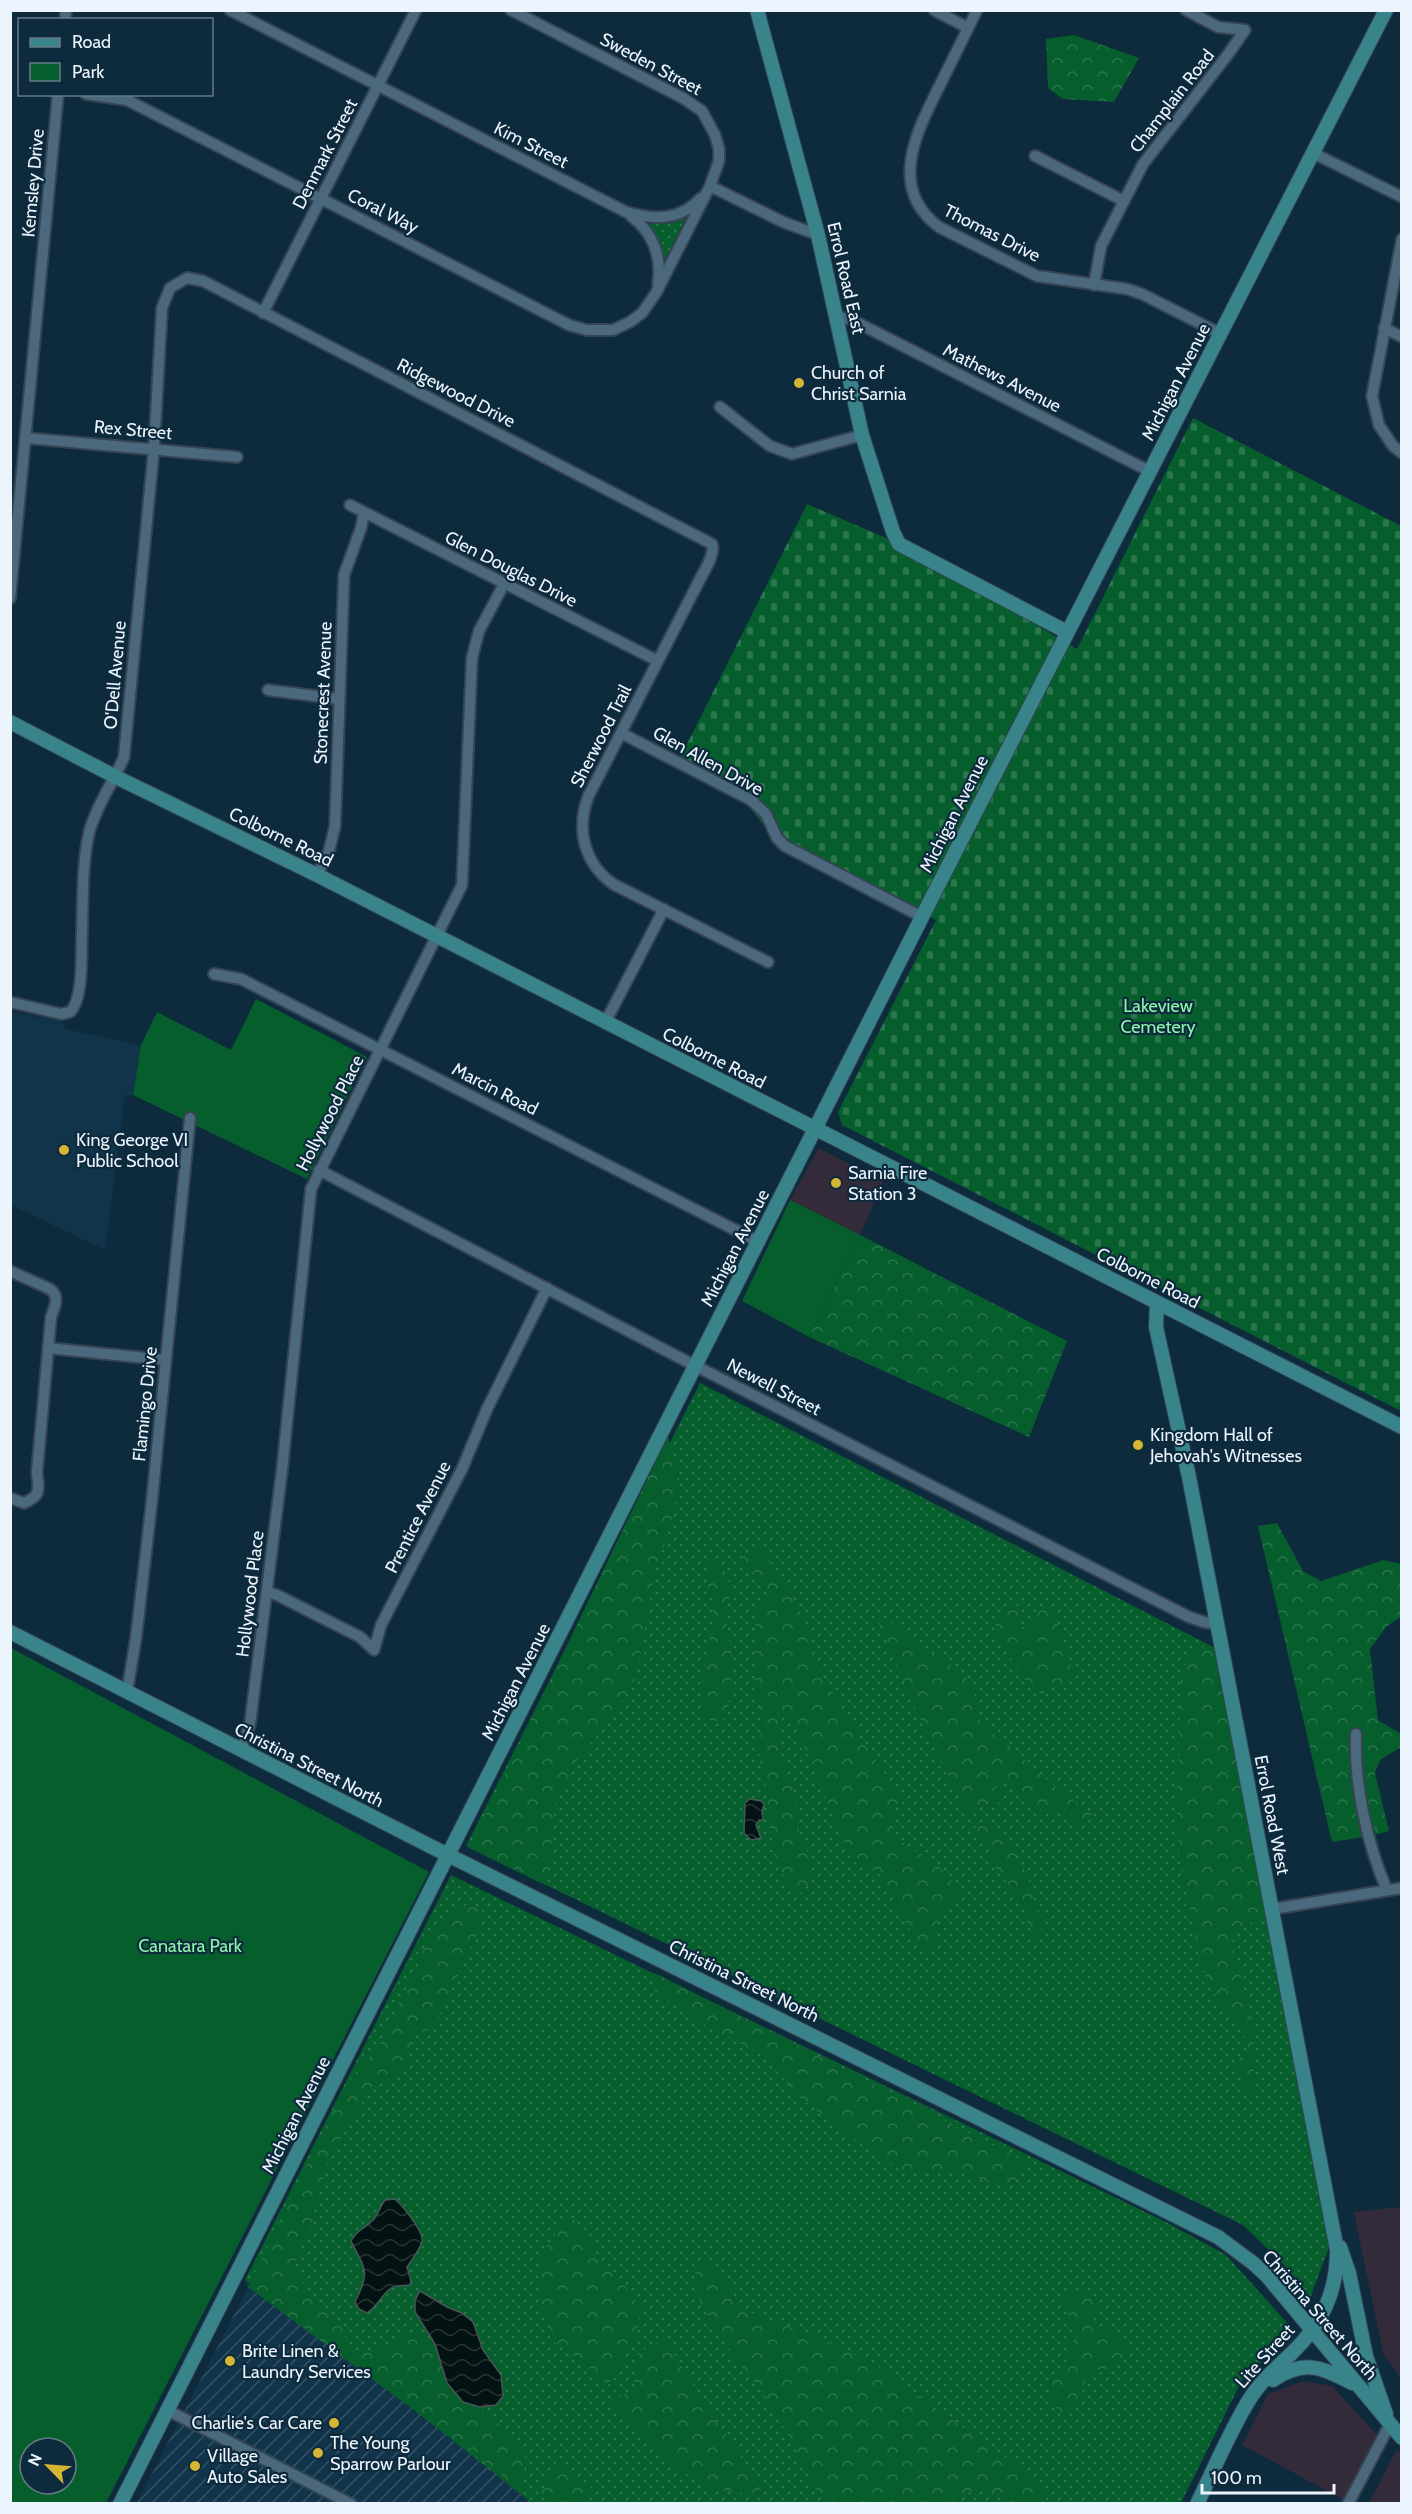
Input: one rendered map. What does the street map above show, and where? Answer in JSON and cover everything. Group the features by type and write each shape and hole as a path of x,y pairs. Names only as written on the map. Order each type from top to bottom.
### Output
{"main road":[{"name":"Errol Road East","path":"757,10 818,235 862,435 892,532 899,544 1067,632"},
{"name":"Michigan Avenue","path":"120,2504 922,917 1386,10"},
{"name":"Colborne Road","path":"10,722 116,777 317,875 1401,1427"},
{"path":"830,1102 830,1125 842,1142"},
{"name":"Errol Road West","path":"1157,1303 1156,1327 1217,1624 1334,2230 1337,2263 1334,2286 1322,2318 1313,2331"},
{"name":"Christina Street North","path":"10,1632 448,1855 1192,2222 1218,2237 1253,2263 1313,2331 1401,2438"},
{"path":"1334,2230 1349,2273 1370,2368 1390,2424"},
{"name":"Lite Street","path":"1197,2504 1242,2411 1264,2380 1313,2331"},
{"path":"1242,2411 1261,2389 1294,2368 1324,2369 1358,2386"}],"street":[{"name":"Kim Street","path":"230,10 626,212 644,217 670,217 692,206 710,186"},
{"name":"Denmark Street","path":"263,313 416,10"},
{"name":"Sweden Street","path":"511,10 683,98 702,111 712,127 719,149 718,168 710,186"},
{"path":"934,10 968,28"},
{"name":"Thomas Drive","path":"977,10 916,132 910,170 918,206 927,218 939,227 1037,276 1127,289 1142,294 1221,334"},
{"name":"Champlain Road","path":"1094,285 1101,246 1148,157 1230,53 1245,30 1218,27 1186,10"},
{"name":"Kemsley Drive","path":"10,598 58,96"},
{"name":"Coral Way","path":"100,96 127,100 579,328 604,332 621,327 642,313 656,293 710,186"},
{"path":"1313,153 1401,197"},
{"path":"1035,156 1124,201"},
{"path":"710,186 783,222 818,235"},
{"path":"626,212 643,226 656,251 659,274 656,293"},
{"path":"1401,239 1373,384 1373,405 1383,432 1393,447 1401,453"},
{"name":"Ridgewood Drive","path":"183,279 203,281 712,544"},
{"name":"O'Dell Avenue","path":"10,1002 61,1014 70,1012 76,1003 80,977 84,867 90,832 102,801 124,757 154,448 162,308 170,288 183,279"},
{"name":"Mathews Avenue","path":"837,317 850,319 1151,472"},
{"path":"1384,328 1401,337"},
{"path":"720,407 770,446 792,454 862,435"},
{"name":"Rex Street","path":"26,438 237,457"},
{"name":"Glen Douglas Drive","path":"350,505 658,661"},
{"name":"Stonecrest Avenue","path":"317,875 329,851 335,826 344,574 361,528 364,513"},
{"name":"Sherwood Trail","path":"712,544 712,554 588,797 582,816 583,839 588,855 606,878 768,962"},
{"name":"Hollywood Place","path":"241,1751 250,1724 284,1459 310,1196 319,1170 456,899 464,878 473,650 479,631 504,584"},
{"path":"268,690 339,699"},
{"name":"Glen Allen Drive","path":"621,733 744,795 766,814 777,838 785,846 922,917"},
{"path":"605,1023 664,909"},
{"name":"Marcin Road","path":"214,974 241,979 759,1242"},
{"name":"Flamingo Drive","path":"127,1692 139,1617 190,1118"},
{"name":"Newell Street","path":"319,1170 696,1366 1189,1617 1217,1624"},
{"path":"10,1270 55,1293 56,1301 51,1317 48,1348 37,1472 39,1492 33,1499 24,1503 10,1498"},
{"name":"Prentice Avenue","path":"267,1592 360,1637 374,1650 381,1625 462,1468 487,1409 547,1288"},
{"path":"48,1348 166,1360"},
{"path":"1356,1734 1357,1775 1374,1856 1387,1890"},
{"path":"1272,1909 1401,1888"},
{"path":"167,2410 351,2504"},
{"path":"1348,2504 1390,2424"}],"shaded area":[{"name":"King George VI Public School","path":"10,1011 62,1022 66,1029 141,1045 133,1095 125,1095 105,1250 11,1205"},
{"path":"819,1148 883,1182 860,1235 790,1200"},
{"path":"1402,2207 1401,2378 1383,2353 1354,2212"},
{"path":"245,2280 269,2295 533,2503 136,2504 248,2288"},
{"path":"1304,2381 1332,2386 1379,2437 1344,2500 1242,2445 1268,2394"},
{"path":"1397,2449 1401,2455 1401,2503 1369,2503"}],"green space":[{"path":"1074,35 1139,58 1114,102 1063,99 1048,88 1046,39"},
{"path":"686,217 664,262 662,261 647,224 667,223"},
{"name":"Lakeview Cemetery","path":"1193,418 1401,526 1401,1411 842,1125 838,1112 936,920 774,838 743,799 677,764 807,504 900,544 1077,649"},
{"path":"256,999 367,1057 307,1179 133,1095 141,1045 157,1012 231,1050"},
{"path":"790,1200 860,1235 809,1337 742,1301"},
{"path":"860,1235 1067,1341 1029,1437 809,1337"},
{"path":"700,1383 1219,1650 1330,2245 1310,2298 1289,2270 1243,2225 466,1846"},
{"path":"668,1436 680,1481 671,1524 655,1572 636,1678 607,1723 577,1760 555,1804 550,1861 541,1883 469,1848"},
{"path":"1277,1523 1303,1571 1321,1581 1383,1560 1401,1564 1401,1617 1387,1626 1370,1649 1378,1720 1401,1734 1401,1747 1380,1760 1375,1773 1389,1831 1332,1842 1258,1526"},
{"path":"760,1548 787,1587 808,1627 814,1661 864,1744 900,1795 888,1834 934,1862 961,1890 938,1922 933,1944 922,1952 878,1872 851,1860 792,1717 777,1707 782,1761 791,1783 798,1814 799,1831 812,1863 811,1881 799,1895 785,1879 774,1856 765,1783 757,1744 765,1723 754,1691 756,1612 772,1595 739,1559"},
{"path":"710,1561 724,1569 732,1589 725,1612 733,1664 728,1710 721,1723 705,1717 702,1703 702,1678 713,1616 713,1604 706,1575"},
{"path":"1010,1602 1020,1607 1020,1626 1033,1629 1032,1613 1046,1607 1057,1617 1060,1636 1075,1675 1041,1694 1024,1678 993,1632 1000,1614"},
{"path":"873,1609 928,1651 961,1672 973,1687 980,1721 1058,1789 1092,1814 1086,1825 1078,1824 1065,1809 1049,1814 1028,1802 1001,1779 994,1784 1005,1794 1001,1803 987,1802 971,1812 962,1804 911,1699"},
{"path":"1198,1646 1219,1650 1272,1915 1236,1928 1231,1935 1253,2027 1254,2074 1257,2090 1247,2094 1234,2061 1250,2053 1243,2031 1223,2009 1202,1970 1179,1858 1177,1802 1181,1670"},
{"name":"Canatara Park","path":"11,1648 429,1872 106,2503 11,2503"},
{"path":"990,1822 1009,1844 1028,1877 1044,1926 1035,1937 1027,1921 1023,1904 995,1867 987,1844 975,1827"},
{"path":"451,1875 1166,2222 1226,2255 1291,2327 1289,2335 1242,2380 1181,2503 533,2504 269,2295 245,2280"},
{"path":"472,1905 483,1912 481,1925 435,2026 416,2035 402,2076 374,2083 328,2160 310,2228 294,2264 309,2295 341,2323 349,2349 372,2353 409,2332 425,2334 474,2403 507,2431 525,2456 523,2484 520,2489 248,2287 346,2084 379,2047 430,1936 454,1906"},
{"path":"655,1973 1026,2162 1012,2185 995,2184 960,2173 906,2172 872,2152 802,2099 759,2053 692,2018 655,1991"},
{"path":"569,2216 586,2231 600,2262 621,2281 642,2309 634,2339 608,2386 580,2360 551,2340 539,2293 542,2253"},
{"path":"694,2260 719,2270 742,2309 833,2344 877,2366 1035,2479 1047,2503 1005,2503 996,2494 975,2489 953,2503 831,2503 816,2489 773,2407 732,2354 699,2300"},
{"path":"1069,2288 1086,2293 1097,2308 1084,2318 1119,2336 1128,2352 1116,2368 1097,2370 1086,2377 1079,2401 1064,2420 1053,2402 1049,2378 1066,2364 1070,2342 1077,2338 1063,2300"},
{"path":"665,2339 759,2484 762,2499 712,2488 700,2483 674,2463 612,2403 634,2388 638,2353"},
{"path":"557,2461 570,2465 576,2482 590,2484 592,2495 579,2502 567,2504 542,2492"}],"water":[{"path":"750,1799 761,1801 764,1804 763,1820 759,1820 756,1825 761,1838 751,1840 744,1833 745,1803"},
{"path":"395,2199 417,2226 422,2242 407,2267 410,2285 392,2288 367,2313 359,2309 355,2302 363,2283 364,2270 351,2241 374,2219 385,2200"},
{"path":"420,2291 462,2313 473,2322 483,2350 501,2375 503,2396 496,2405 480,2407 463,2402 447,2383 435,2344 415,2312 415,2300"}],"place":[{"name":"Church of Christ Sarnia","path":"799,383"},
{"name":"King George VI Public School","path":"64,1150"},
{"name":"Sarnia Fire Station 3","path":"836,1183"},
{"name":"Kingdom Hall of Jehovah's Witnesses","path":"1138,1445"},
{"name":"Brite Linen & Laundry Services","path":"230,2361"},
{"name":"Charlie's Car Care","path":"334,2423"},
{"name":"The Young Sparrow Parlour","path":"318,2453"},
{"name":"Village Auto Sales","path":"195,2466"}]}
